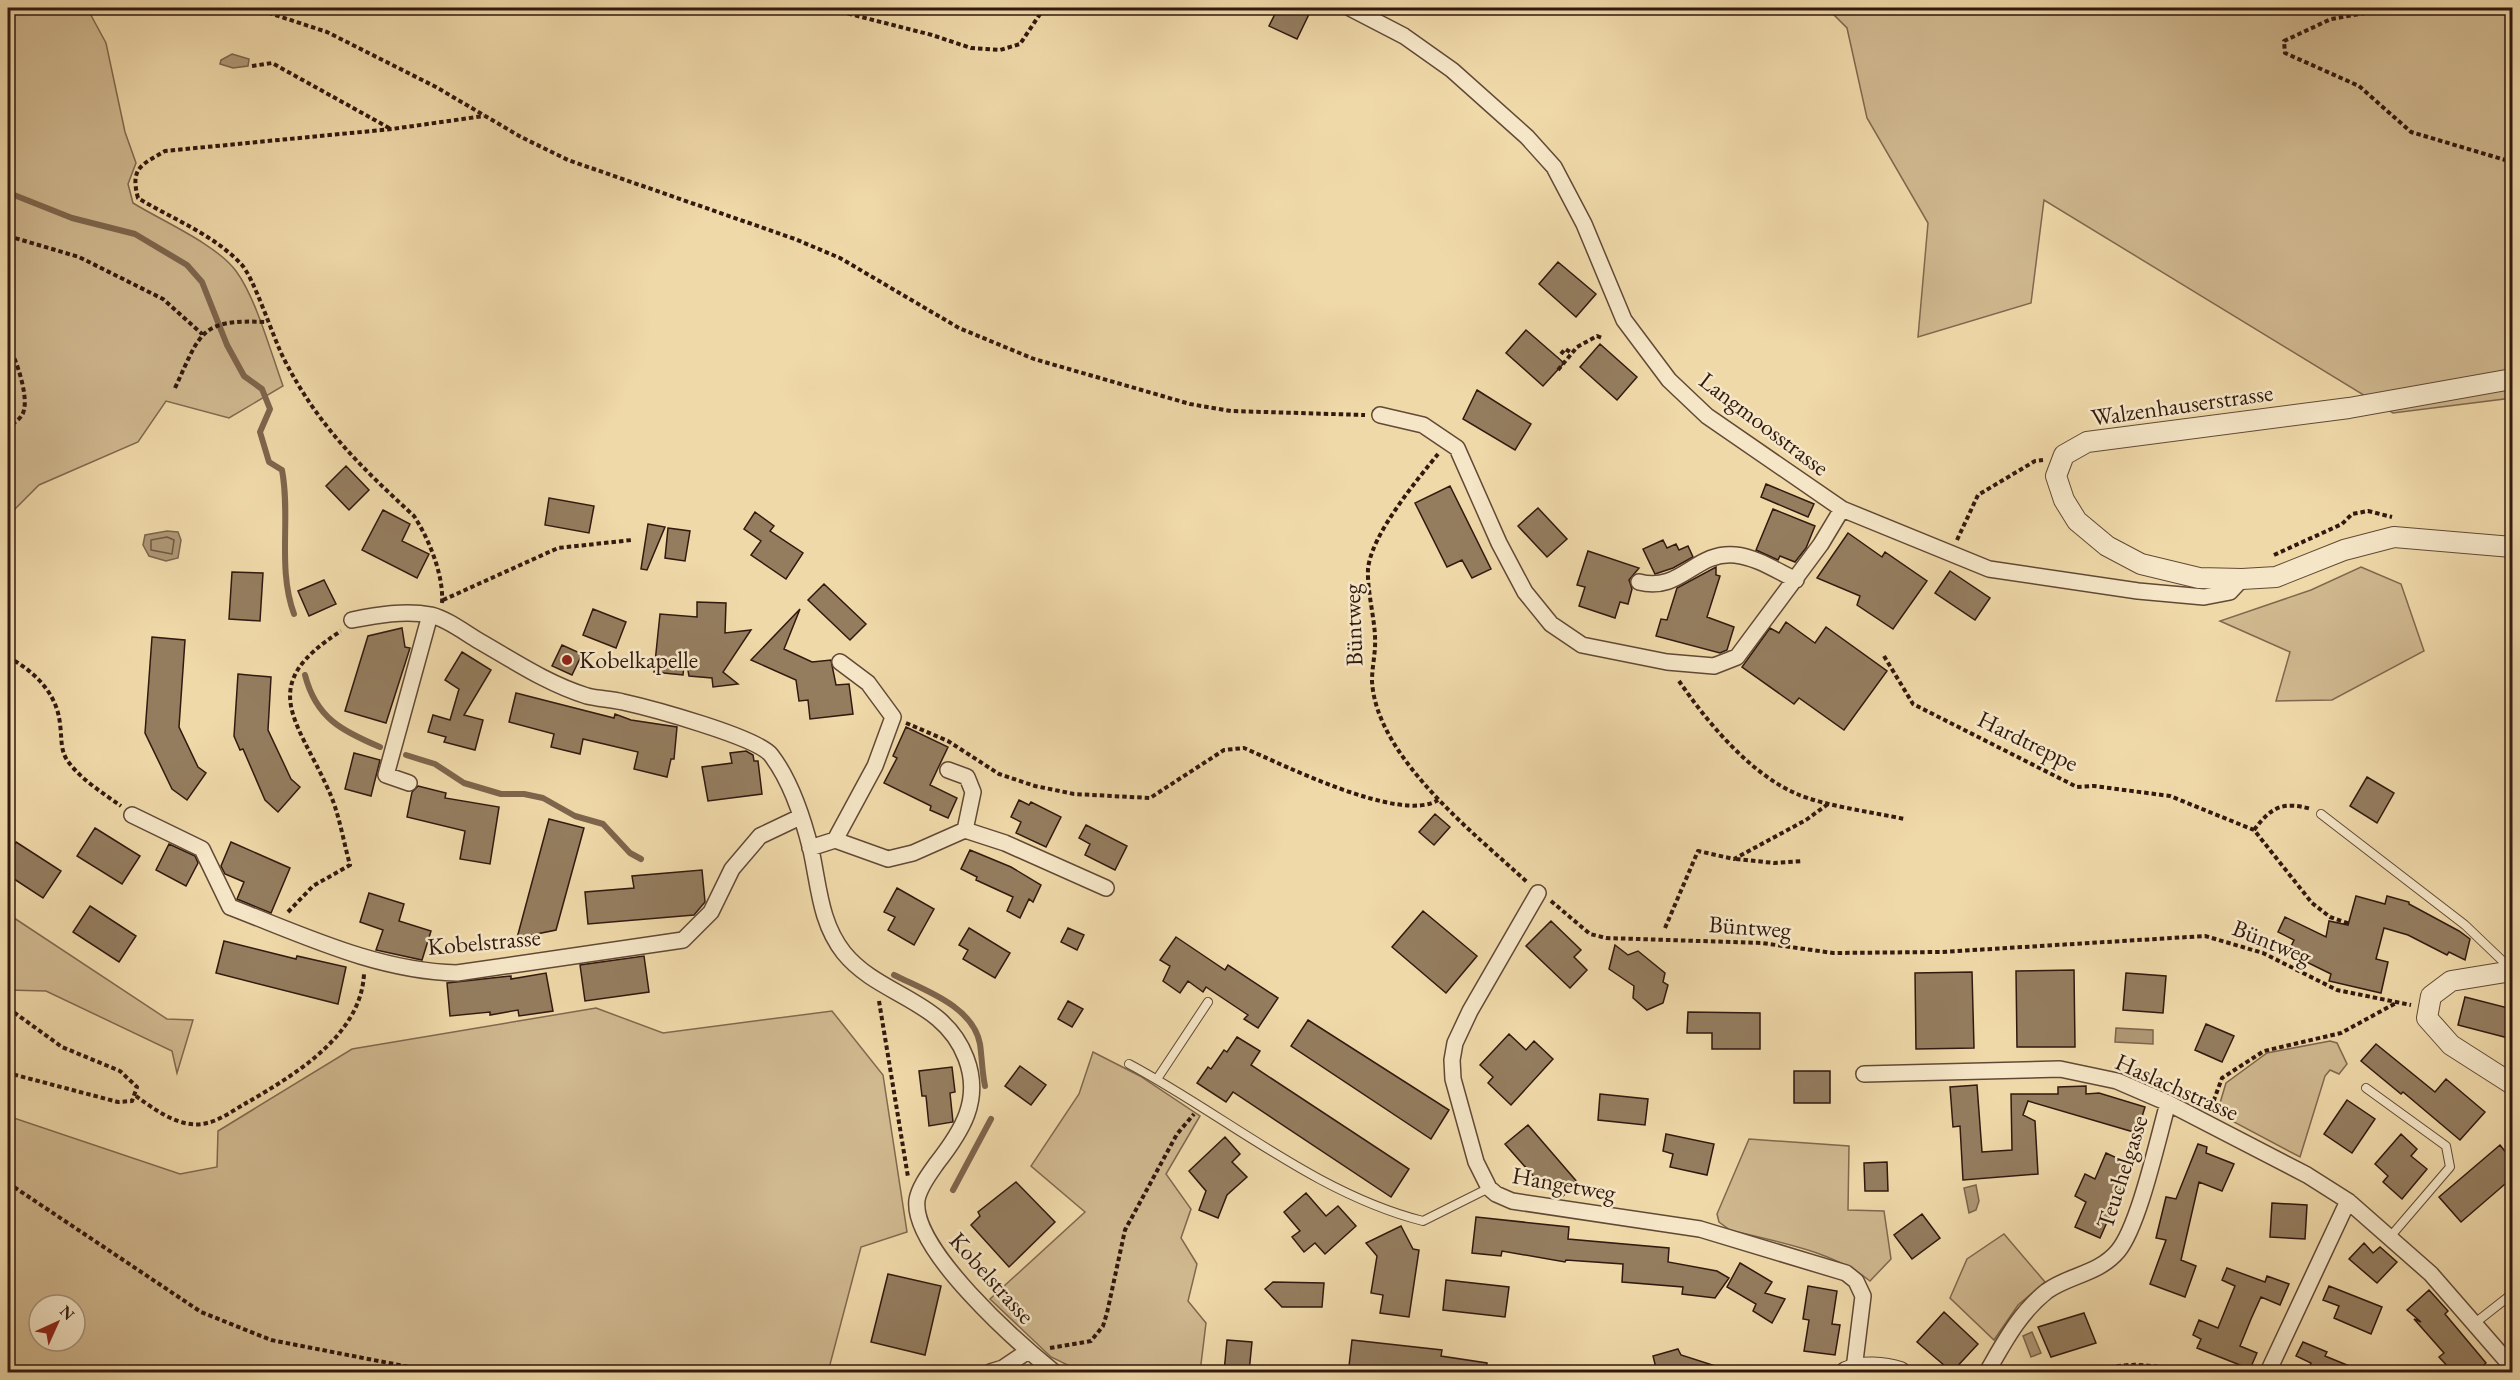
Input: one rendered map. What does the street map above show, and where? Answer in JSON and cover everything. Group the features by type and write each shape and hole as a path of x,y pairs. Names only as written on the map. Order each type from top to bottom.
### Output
{"street":[{"name":"Langmoosstrasse","path":"1350,8 1404,36 1452,70 1527,137 1554,167 1584,224 1624,320 1669,380 1707,416 1842,508 1989,569 2138,591 2204,597 2230,592 2242,579"},
{"name":"Walzenhauserstrasse","path":"2064,456 2087,442 2349,408 2512,378"},
{"path":"1380,415 1423,425 1457,448 1499,543 1525,592 1551,624 1582,645 1667,662 1714,666 1737,657 1796,580 1842,508"},
{"path":"2064,456 2056,476 2064,500 2077,521 2107,546 2141,564 2199,578 2276,577 2344,550 2394,537 2512,547"},
{"path":"1639,582 1653,585 1666,584 1691,571 1705,559 1736,555 1755,560 1796,580"},
{"path":"352,620 402,614 435,616 562,687 591,697 624,702 676,717 751,741 769,751 786,777 810,848 823,915 844,952 870,977 926,1007 950,1030 966,1057 973,1087 969,1115 960,1132 928,1175 917,1200"},
{"path":"409,783 386,775 435,616"},
{"path":"835,840 875,766 893,717 868,683 840,662"},
{"path":"948,770 968,777 974,792 965,830"},
{"name":"Kobelstrasse","path":"132,815 202,849 230,907 364,958 424,972 457,973 683,940 711,912 732,869 760,836 800,817"},
{"path":"810,848 835,840 888,860 913,853 965,830 1005,843 1106,888"},
{"name":"Hangetweg","path":"1538,893 1470,1011 1455,1042 1454,1079 1476,1162 1489,1188 1512,1201 1700,1229 1846,1273 1856,1281 1863,1296 1850,1371"},
{"path":"2512,970 2451,981 2431,996 2427,1018 2451,1045 2512,1084"},
{"name":"Haslachstrasse","path":"1864,1074 2060,1069 2117,1081 2168,1103 2307,1175 2348,1201 2431,1274 2512,1367"},
{"name":"Teuchelgasse","path":"1987,1372 2016,1322 2048,1290 2094,1271 2118,1251 2131,1228 2168,1103"},
{"name":"Kobelstrasse","path":"917,1200 920,1220 931,1246 956,1277 1028,1351 1054,1372"},
{"path":"2268,1372 2348,1201"},
{"path":"990,1372 1003,1368 1028,1351"},
{"path":"1850,1371 1890,1369 1900,1372"}],"lane":[{"path":"2321,814 2465,925 2512,970"},
{"path":"1157,1079 1208,1002"},
{"path":"1129,1064 1306,1172 1396,1215 1423,1221 1489,1188"},
{"path":"2366,1088 2446,1146 2450,1167 2390,1237"},
{"path":"2475,1323 2512,1294"}],"path":[{"path":"254,8 327,32 436,87 484,116 568,160 795,239 840,258 959,328 1034,359 1190,404 1231,411 1380,415"},
{"path":"826,8 933,35 971,48 1000,50 1020,44 1044,8"},
{"path":"2395,8 2331,19 2284,41 2285,53 2359,86 2411,132 2512,162"},
{"path":"252,66 272,63 392,129"},
{"path":"435,616 442,600 424,532 414,516 332,436 290,370 266,322 243,265 198,230 172,219 138,198 133,181 140,166 165,151 392,129 484,116"},
{"path":"8,236 79,256 163,299 202,334"},
{"path":"175,388 202,334 230,320 266,322"},
{"path":"1558,370 1572,353 1596,336 1602,338"},
{"path":"8,345 22,382 25,407 22,416 8,428"},
{"path":"1561,354 1565,349 1572,353"},
{"name":"Büntweg","path":"1448,441 1411,488 1374,546 1368,569 1376,654 1372,682 1382,722 1407,763 1438,800 1538,893 1545,896 1590,934 1606,938 1762,944 1833,953 1941,952 2205,936 2263,952 2337,990 2396,1003 2341,1033 2264,1051 2222,1078 2206,1122"},
{"path":"1949,554 1965,528 1971,506 1978,495 2035,461 2064,456"},
{"path":"442,600 558,548 632,540"},
{"path":"276,925 313,886 350,865 329,791 308,752 288,701 290,686 297,669 352,620"},
{"name":"Hardtreppe","path":"1884,656 1913,704 2077,787 2094,786 2170,796 2254,830"},
{"path":"8,657 32,673 58,708 62,747 67,760 84,778 132,815"},
{"path":"1667,662 1699,711 1768,778 1797,794 1828,804 1904,819"},
{"path":"893,717 948,741 999,774 1035,786 1074,794 1150,798 1224,750 1244,748 1383,804 1428,806 1438,800"},
{"path":"1735,859 1806,820 1828,804"},
{"path":"2321,814 2310,808 2288,804 2267,813 2254,830 2312,903 2330,917 2350,924"},
{"path":"1665,928 1698,851 1735,859 1774,863 1803,861"},
{"path":"136,1096 159,1112 180,1122 206,1124 267,1091 323,1051 348,1020 363,993 364,958"},
{"path":"870,977 877,991 905,1169 917,1200"},
{"path":"8,1008 62,1047 120,1071 137,1088 136,1096 132,1101 118,1102 8,1073"},
{"path":"1028,1351 1082,1345 1097,1334 1107,1313 1125,1230 1178,1134 1200,1106"},
{"path":"8,1184 201,1311 271,1340 435,1372"},
{"path":"2087,1372 2123,1364 2154,1365 2181,1372"}],"shaded area":[{"path":"8,8 87,8 106,43 125,132 136,163 128,184 133,203 202,242 236,271 250,296 283,386 229,418 166,401 138,442 39,485 8,516"},
{"path":"1827,8 2512,8 2512,398 2393,413 2044,200 2031,303 1918,337 1928,223 1867,118 1847,28"},
{"path":"2361,567 2401,584 2424,651 2332,700 2276,701 2290,652 2220,621 2311,590"},
{"path":"8,914 167,1019 193,1020 177,1073 172,1051 46,991 8,990"},
{"path":"596,1008 663,1033 832,1011 883,1075 907,1232 861,1247 828,1372 8,1372 8,1116 180,1174 217,1167 218,1131 352,1049"},
{"path":"2330,1041 2337,1043 2347,1064 2339,1074 2330,1070 2325,1076 2300,1157 2217,1113 2226,1083 2267,1053"},
{"path":"1093,1052 1140,1076 1200,1116 1166,1174 1191,1209 1181,1238 1197,1264 1188,1301 1206,1323 1200,1372 1082,1372 1051,1357 990,1299 1085,1212 1031,1166 1079,1094"},
{"path":"1749,1139 1849,1146 1848,1210 1884,1211 1891,1259 1870,1281 1855,1270 1821,1254 1730,1230 1719,1222 1717,1214"},
{"path":"2004,1234 2045,1282 2018,1305 1994,1340 1950,1298 1967,1259"}],"water":[{"path":"232,54 249,59 248,66 233,68 220,64 221,60"},
{"path":"167,531 178,532 181,540 178,558 166,561 149,556 143,545 145,535"},
{"path":"2116,1028 2153,1030 2153,1044 2115,1042"},
{"path":"1976,1185 1979,1201 1976,1210 1969,1213 1964,1188"},
{"path":"2032,1332 2041,1353 2031,1357 2023,1336"}],"building":[{"path":"1278,8 1312,8 1297,39 1269,26"},
{"path":"1558,262 1596,294 1576,317 1539,284"},
{"path":"1526,330 1564,363 1543,386 1506,353"},
{"path":"1600,344 1637,377 1617,400 1580,367"},
{"path":"1477,390 1531,424 1515,450 1463,419"},
{"path":"346,466 369,490 349,510 326,486"},
{"path":"1766,484 1814,504 1808,517 1761,497"},
{"path":"1450,486 1491,569 1472,578 1462,560 1447,567 1415,503"},
{"path":"549,498 594,506 589,533 545,525"},
{"path":"1538,508 1567,539 1547,557 1518,526"},
{"path":"1773,509 1815,526 1806,548 1795,562 1780,556 1778,560 1756,550"},
{"path":"383,510 410,524 402,541 429,554 417,578 362,550"},
{"path":"755,512 774,526 770,531 803,553 786,579 751,555 761,541 744,529"},
{"path":"648,524 665,527 647,570 641,569"},
{"path":"668,528 690,531 685,561 665,558"},
{"path":"1848,533 1882,557 1885,552 1927,581 1893,629 1857,605 1860,596 1817,578"},
{"path":"1663,540 1667,548 1676,544 1679,550 1688,546 1693,557 1673,568 1655,574 1643,549"},
{"path":"1588,551 1639,568 1629,580 1632,589 1628,604 1620,602 1615,618 1579,606 1585,587 1577,585"},
{"path":"1716,567 1716,575 1720,576 1707,617 1734,627 1727,650 1720,653 1656,636 1661,619 1667,620 1677,588"},
{"path":"1950,571 1990,598 1975,620 1935,593"},
{"path":"232,572 263,573 260,621 229,619"},
{"path":"324,580 336,604 309,616 298,591"},
{"path":"824,584 866,624 850,640 808,600"},
{"path":"697,602 726,603 725,633 751,630 723,672 738,684 713,687 712,678 689,676 687,665 684,665 683,675 654,672 660,614 697,617"},
{"path":"593,609 626,622 616,648 583,635"},
{"path":"800,609 784,649 812,662 831,660 836,685 849,684 853,714 810,719 808,700 799,701 796,680 751,660"},
{"path":"1786,622 1815,643 1826,627 1887,671 1844,730 1799,698 1794,704 1742,667 1770,628 1779,633"},
{"path":"402,628 405,647 410,648 386,723 345,711 368,636"},
{"path":"152,637 185,640 179,727 198,767 206,773 187,800 172,789 145,733"},
{"name":"Kobelkapelle","path":"562,645 582,654 572,675 552,666"},
{"path":"462,652 491,670 464,715 483,720 475,750 444,742 446,737 428,732 433,715 450,720 459,689 445,680"},
{"path":"238,674 271,677 268,730 291,779 300,787 278,812 265,800 243,749 240,750 234,736"},
{"path":"516,693 614,718 615,714 631,720 677,727 674,759 671,759 667,777 634,769 638,752 583,739 580,754 551,747 554,734 509,722"},
{"path":"906,727 948,747 930,785 957,798 948,818 930,810 931,806 884,783 897,758 893,756"},
{"path":"746,751 753,755 754,761 758,761 762,794 708,801 702,767 732,763 730,753"},
{"path":"354,753 380,760 371,796 345,789"},
{"path":"2367,777 2394,793 2377,823 2350,806"},
{"path":"418,786 446,793 445,798 499,807 490,864 460,859 465,831 407,817 412,792"},
{"path":"1019,800 1029,805 1031,802 1061,817 1046,847 1016,833 1021,822 1011,817"},
{"path":"1435,814 1450,827 1434,845 1419,832"},
{"path":"549,819 584,828 556,930 517,938"},
{"path":"1086,825 1127,846 1115,870 1085,855 1090,844 1079,838"},
{"path":"95,828 140,856 122,884 77,856"},
{"path":"16,842 61,871 43,898 8,875 8,855"},
{"path":"231,842 290,868 271,913 237,899 244,882 225,874 221,866"},
{"path":"169,844 195,856 198,863 186,886 156,870"},
{"path":"970,850 1011,867 1041,885 1033,902 1029,899 1020,918 1007,911 1013,897 976,880 977,877 961,869"},
{"path":"702,870 705,902 694,915 588,924 585,892 634,888 632,876"},
{"path":"897,888 934,909 914,945 888,930 895,917 884,912"},
{"path":"369,893 404,904 399,921 431,931 422,960 376,950 383,930 360,922"},
{"path":"2356,896 2385,904 2387,896 2409,902 2459,931 2470,939 2465,960 2449,952 2447,955 2408,935 2384,928 2376,959 2388,962 2381,993 2329,981 2331,974 2288,953 2294,940 2278,932 2285,917 2326,937 2329,921 2348,925"},
{"path":"90,906 136,936 119,962 73,932"},
{"path":"1423,911 1477,956 1446,993 1392,947"},
{"path":"1551,921 1581,950 1574,957 1587,970 1570,988 1526,946"},
{"path":"969,928 1010,953 995,978 963,959 968,950 959,945"},
{"path":"1068,928 1084,935 1077,950 1061,942"},
{"path":"1176,937 1225,970 1228,965 1278,998 1258,1028 1244,1019 1248,1015 1206,987 1203,992 1188,981 1180,993 1163,981 1170,966 1160,960"},
{"path":"224,941 296,959 297,956 346,967 338,1004 216,973"},
{"path":"1615,945 1628,955 1638,951 1665,973 1663,982 1668,985 1663,1003 1647,1010 1633,998 1634,986 1609,969"},
{"path":"644,956 649,992 585,1001 580,965"},
{"path":"2074,970 2075,1047 2017,1047 2016,971"},
{"path":"1972,972 1974,1048 1916,1049 1915,973"},
{"path":"546,973 553,1011 519,1016 518,1010 490,1015 490,1012 450,1016 447,983 511,976 511,979"},
{"path":"2126,973 2166,976 2163,1013 2123,1010"},
{"path":"2465,997 2512,1009 2512,1039 2458,1025"},
{"path":"1068,1001 1083,1009 1072,1027 1058,1019"},
{"path":"1688,1012 1760,1013 1760,1049 1712,1049 1712,1033 1687,1033"},
{"path":"1308,1020 1449,1110 1431,1139 1291,1046"},
{"path":"2206,1024 2234,1036 2222,1062 2195,1050"},
{"path":"1509,1034 1526,1050 1534,1041 1553,1059 1511,1105 1488,1083 1493,1077 1480,1065"},
{"path":"1237,1037 1260,1051 1251,1065 1409,1169 1391,1197 1233,1092 1226,1102 1197,1083 1208,1067 1211,1069 1224,1050 1227,1052"},
{"path":"2376,1044 2435,1092 2446,1079 2485,1112 2460,1140 2403,1092 2401,1094 2361,1061"},
{"path":"1020,1066 1046,1085 1031,1105 1005,1086"},
{"path":"952,1067 955,1092 950,1093 953,1122 929,1126 926,1096 922,1096 919,1071"},
{"path":"1794,1071 1830,1071 1830,1103 1794,1103"},
{"path":"1977,1085 1982,1152 2012,1150 2011,1094 2058,1094 2058,1087 2086,1086 2086,1094 2099,1093 2145,1107 2137,1133 2028,1101 2023,1115 2035,1121 2038,1174 1963,1180 1960,1126 1953,1127 1950,1087"},
{"path":"1600,1094 1648,1099 1645,1125 1598,1120"},
{"path":"2347,1100 2375,1119 2352,1153 2324,1134"},
{"path":"1528,1125 1578,1183 1563,1196 1550,1181 1543,1187 1505,1144"},
{"path":"1666,1134 1714,1144 1707,1175 1670,1167 1673,1154 1663,1151"},
{"path":"2401,1134 2417,1149 2411,1156 2427,1169 2402,1199 2383,1182 2388,1176 2375,1164"},
{"path":"1225,1137 1240,1154 1232,1162 1247,1177 1227,1195 1218,1218 1199,1210 1206,1191 1189,1171"},
{"path":"2198,1144 2207,1147 2206,1153 2234,1164 2222,1191 2199,1182 2181,1260 2196,1266 2185,1297 2150,1284 2166,1240 2156,1238 2166,1197 2176,1199"},
{"path":"2500,1145 2512,1160 2512,1178 2461,1222 2439,1197"},
{"path":"2106,1153 2132,1165 2100,1238 2075,1227 2086,1202 2075,1196 2085,1174 2095,1179"},
{"path":"1887,1162 1888,1191 1865,1191 1864,1163"},
{"path":"1016,1182 1055,1222 1009,1267 971,1225 980,1216 978,1212"},
{"path":"1306,1193 1326,1216 1338,1206 1356,1226 1325,1254 1315,1243 1304,1252 1292,1237 1300,1231 1284,1212"},
{"path":"2272,1203 2307,1205 2305,1239 2270,1237"},
{"path":"1922,1214 1940,1238 1912,1259 1894,1235"},
{"path":"1476,1217 1569,1227 1568,1239 1669,1248 1668,1262 1717,1271 1729,1278 1715,1298 1682,1294 1683,1287 1622,1282 1623,1264 1566,1260 1565,1262 1502,1251 1501,1256 1472,1253"},
{"path":"1401,1226 1413,1249 1419,1250 1409,1317 1380,1313 1383,1295 1371,1293 1377,1256 1366,1243"},
{"path":"2364,1243 2373,1253 2380,1247 2397,1262 2377,1283 2349,1259"},
{"path":"1740,1263 1772,1282 1765,1293 1785,1299 1772,1323 1753,1311 1756,1304 1727,1287"},
{"path":"2227,1268 2265,1282 2267,1276 2289,1284 2280,1305 2261,1297 2240,1346 2257,1353 2250,1369 2197,1348 2201,1339 2193,1335 2199,1320 2218,1328 2235,1286 2222,1280"},
{"path":"888,1274 941,1286 925,1355 871,1342"},
{"path":"1446,1280 1509,1287 1505,1317 1443,1310"},
{"path":"1273,1282 1324,1283 1322,1307 1282,1307 1265,1289"},
{"path":"1808,1286 1837,1291 1832,1324 1840,1325 1835,1355 1804,1351 1809,1320 1803,1319"},
{"path":"2329,1286 2382,1307 2371,1334 2334,1318 2339,1306 2323,1300"},
{"path":"2429,1290 2448,1311 2445,1314 2486,1363 2475,1372 2453,1372 2439,1357 2444,1353 2414,1319 2421,1322 2407,1310"},
{"path":"1944,1312 1978,1344 1952,1372 1917,1342"},
{"path":"2084,1313 2096,1343 2051,1357 2038,1327"},
{"path":"1227,1340 1252,1342 1249,1372 1224,1372"},
{"path":"1352,1340 1442,1350 1441,1356 1487,1363 1487,1372 1408,1372 1379,1369 1378,1372 1359,1372 1359,1367 1349,1366"},
{"path":"2303,1342 2327,1352 2325,1356 2364,1372 2307,1372 2311,1363 2296,1356"},
{"path":"1678,1349 1681,1355 1725,1369 1725,1372 1657,1372 1653,1356"}],"waterway":[{"path":"8,161 10,161 9,193 72,218 135,234 187,265 202,282 227,345 244,376 262,389 270,409 260,432 269,462 282,470 286,579 294,614"},
{"path":"305,675 316,702 332,721 342,729 380,747"},
{"path":"406,755 435,764 464,783 501,794 524,794 543,798 575,816 603,824 630,853 641,859"},
{"path":"894,975 933,993 958,1009 968,1019 976,1031 980,1044 985,1086"},
{"path":"953,1190 991,1119"}],"place":[{"name":"Kobelkapelle","path":"567,660"}]}
